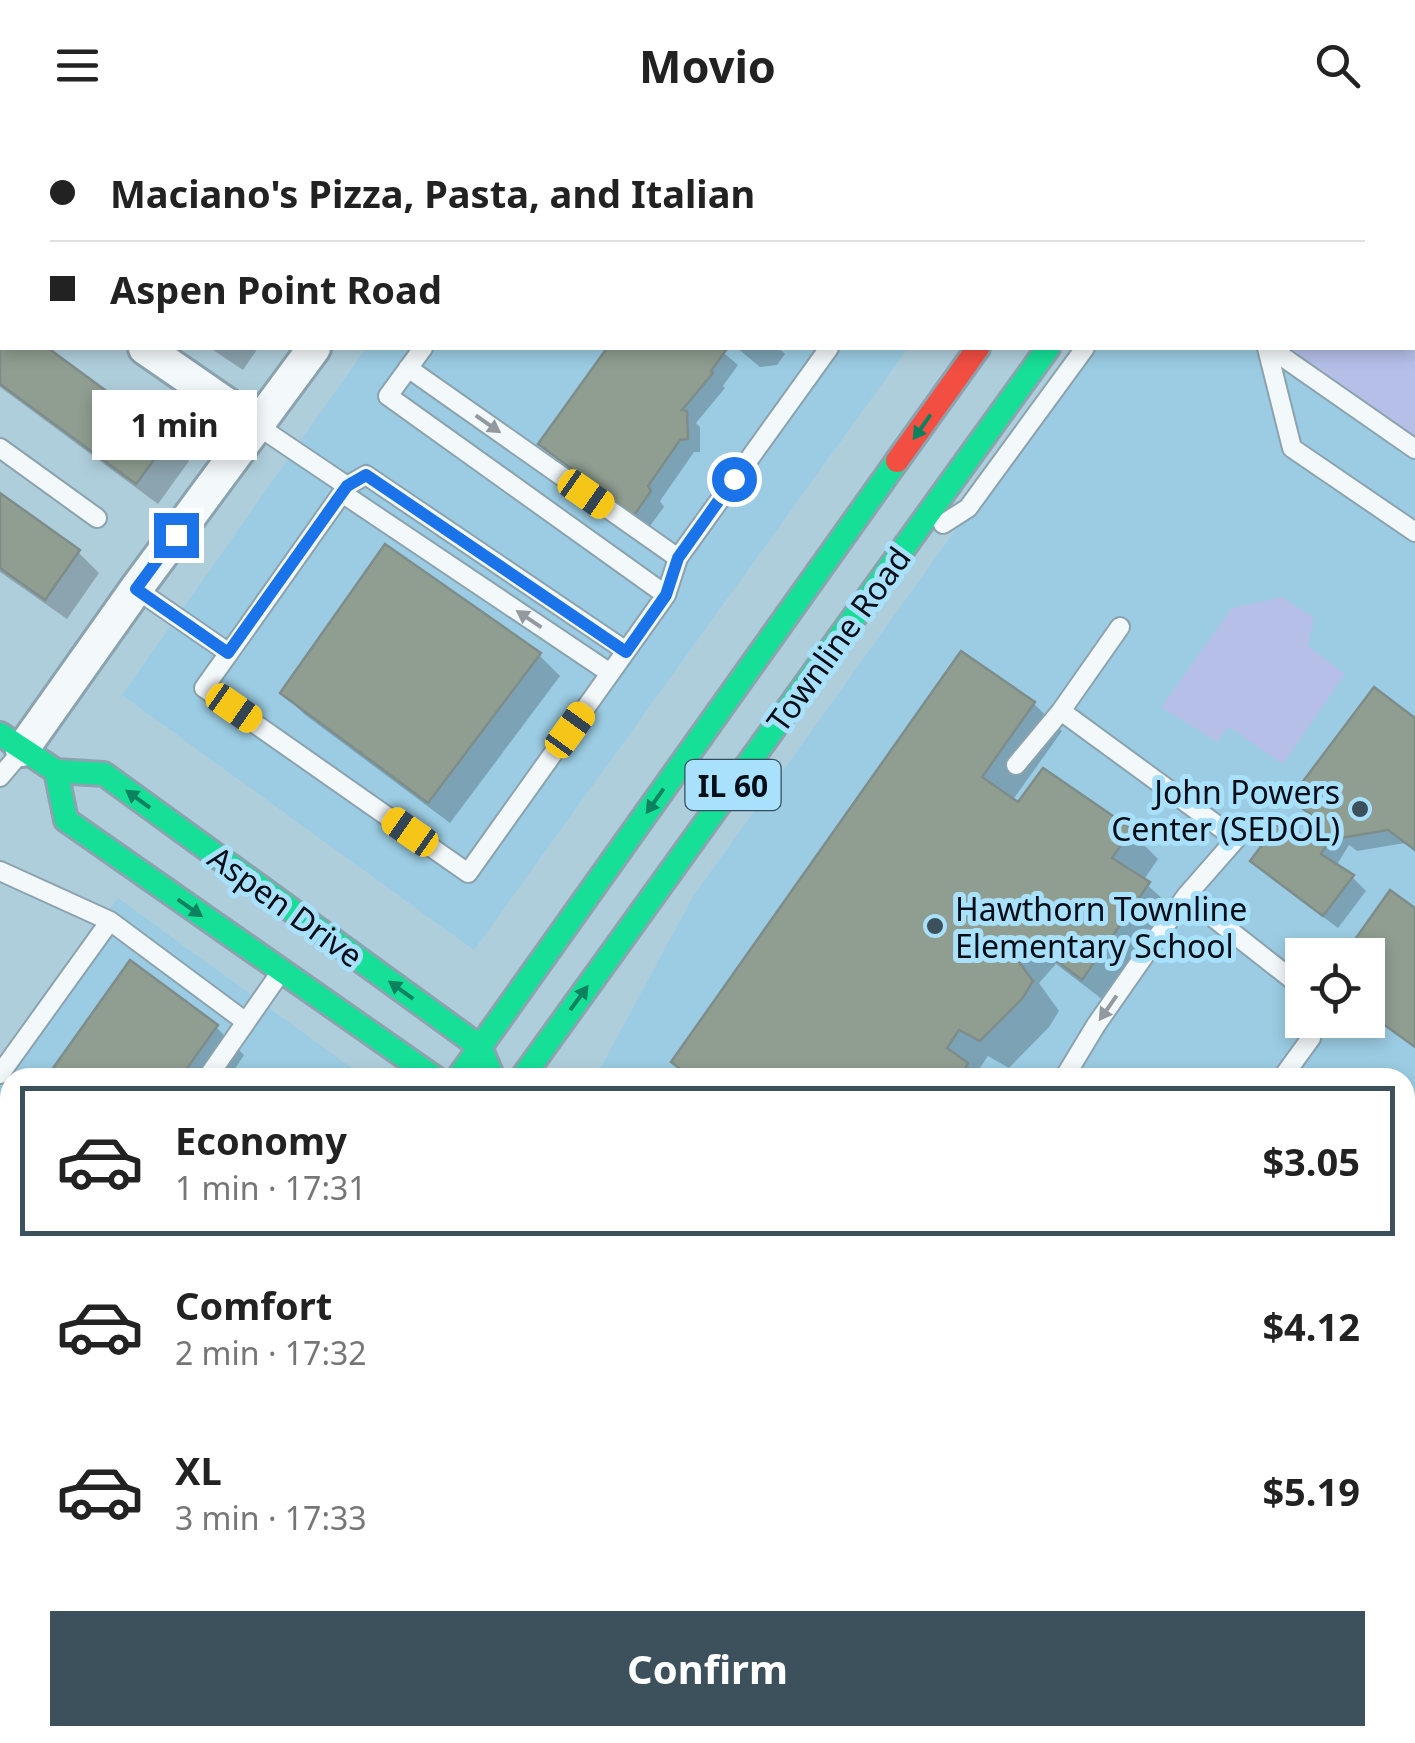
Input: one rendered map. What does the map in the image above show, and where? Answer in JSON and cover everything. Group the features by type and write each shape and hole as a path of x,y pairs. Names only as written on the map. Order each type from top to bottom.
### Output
{"main road":[{"name":"Townline Road","path":"465,1068 977,350"},
{"name":"Townline Road","path":"529,1068 1047,350"},
{"name":"Aspen Drive","path":"11,742 56,770 104,774 480,1047"},
{"name":"Aspen Drive","path":"56,770 66,820 420,1068"},
{"path":"480,1047 489,1068"}],"street":[{"path":"147,350 258,426"},
{"path":"11,742 136,589 313,350"}],"lane":[{"path":"422,350 388,396 666,595"},
{"path":"626,652 366,475 344,489 204,688 468,872 626,652 666,595 678,558 827,350"},
{"path":"901,551 968,508 1085,350"},
{"path":"1268,350 1292,448 1415,532"},
{"path":"1271,350 1415,449"},
{"path":"408,368 678,558"},
{"path":"258,426 610,674"},
{"path":"0,448 96,518"},
{"path":"136,589 228,653"},
{"path":"1016,766 1061,712 1120,627"},
{"path":"1061,712 1236,838 1186,896 1070,1068"},
{"path":"0,777 11,742"},
{"path":"0,871 110,921 246,1022"},
{"path":"1186,896 1285,974"},
{"path":"4,1068 110,921"},
{"path":"213,1068 280,972"},
{"path":"1289,1068 1310,1038"}],"shaded area":[{"path":"365,350 907,350 474,950 122,695"},
{"path":"1085,350 1415,350 1415,1068 600,1068 694,895"},
{"path":"1288,350 1415,350 1415,438"},
{"path":"1282,597 1314,618 1308,646 1345,674 1283,764 1229,727 1217,742 1161,707 1232,608"},
{"path":"118,898 352,1068 0,1068 0,1060"}],"building":[{"path":"0,350 51,350 170,438 136,484 0,384"},
{"path":"606,350 726,350 713,373 682,410 687,411 688,439 680,440 648,486 651,491 632,518 605,499 604,494 601,497 587,487 590,482 538,444"},
{"path":"0,493 80,550 45,600 0,568"},
{"path":"385,544 541,653 428,803 280,693"},
{"path":"961,651 1035,702 982,777 1018,802 1043,768 1132,829 1112,858 1150,882 1082,980 1027,938 1013,954 1033,981 1022,999 980,1041 959,1030 947,1048 968,1063 967,1068 679,1068 671,1062"},
{"name":"John Powers Center (SEDOL)","path":"1374,687 1415,718 1415,850 1388,830 1341,838 1334,833 1321,854 1354,875 1323,916 1250,861 1281,820 1306,838 1319,819 1289,800"},
{"path":"1390,890 1415,908 1415,1047 1385,1025 1385,938 1356,938"},
{"path":"130,960 218,1025 187,1068 53,1068"}],"traffic: fast":[{"path":"529,1068 1047,350"},
{"path":"465,1068 897,461"},
{"path":"0,734 56,771 104,774 480,1047 489,1068"},
{"path":"56,771 66,820 421,1068"}],"traffic: jam":[{"path":"897,461 977,350"}],"place":[{"name":"John Powers Center (SEDOL)","path":"1360,809"},
{"name":"Hawthorn Townline Elementary School","path":"935,926"}],"route":[{"path":"176,535 136,589 228,653 347,486 366,475 626,652 666,595 678,558 734,479"}]}
